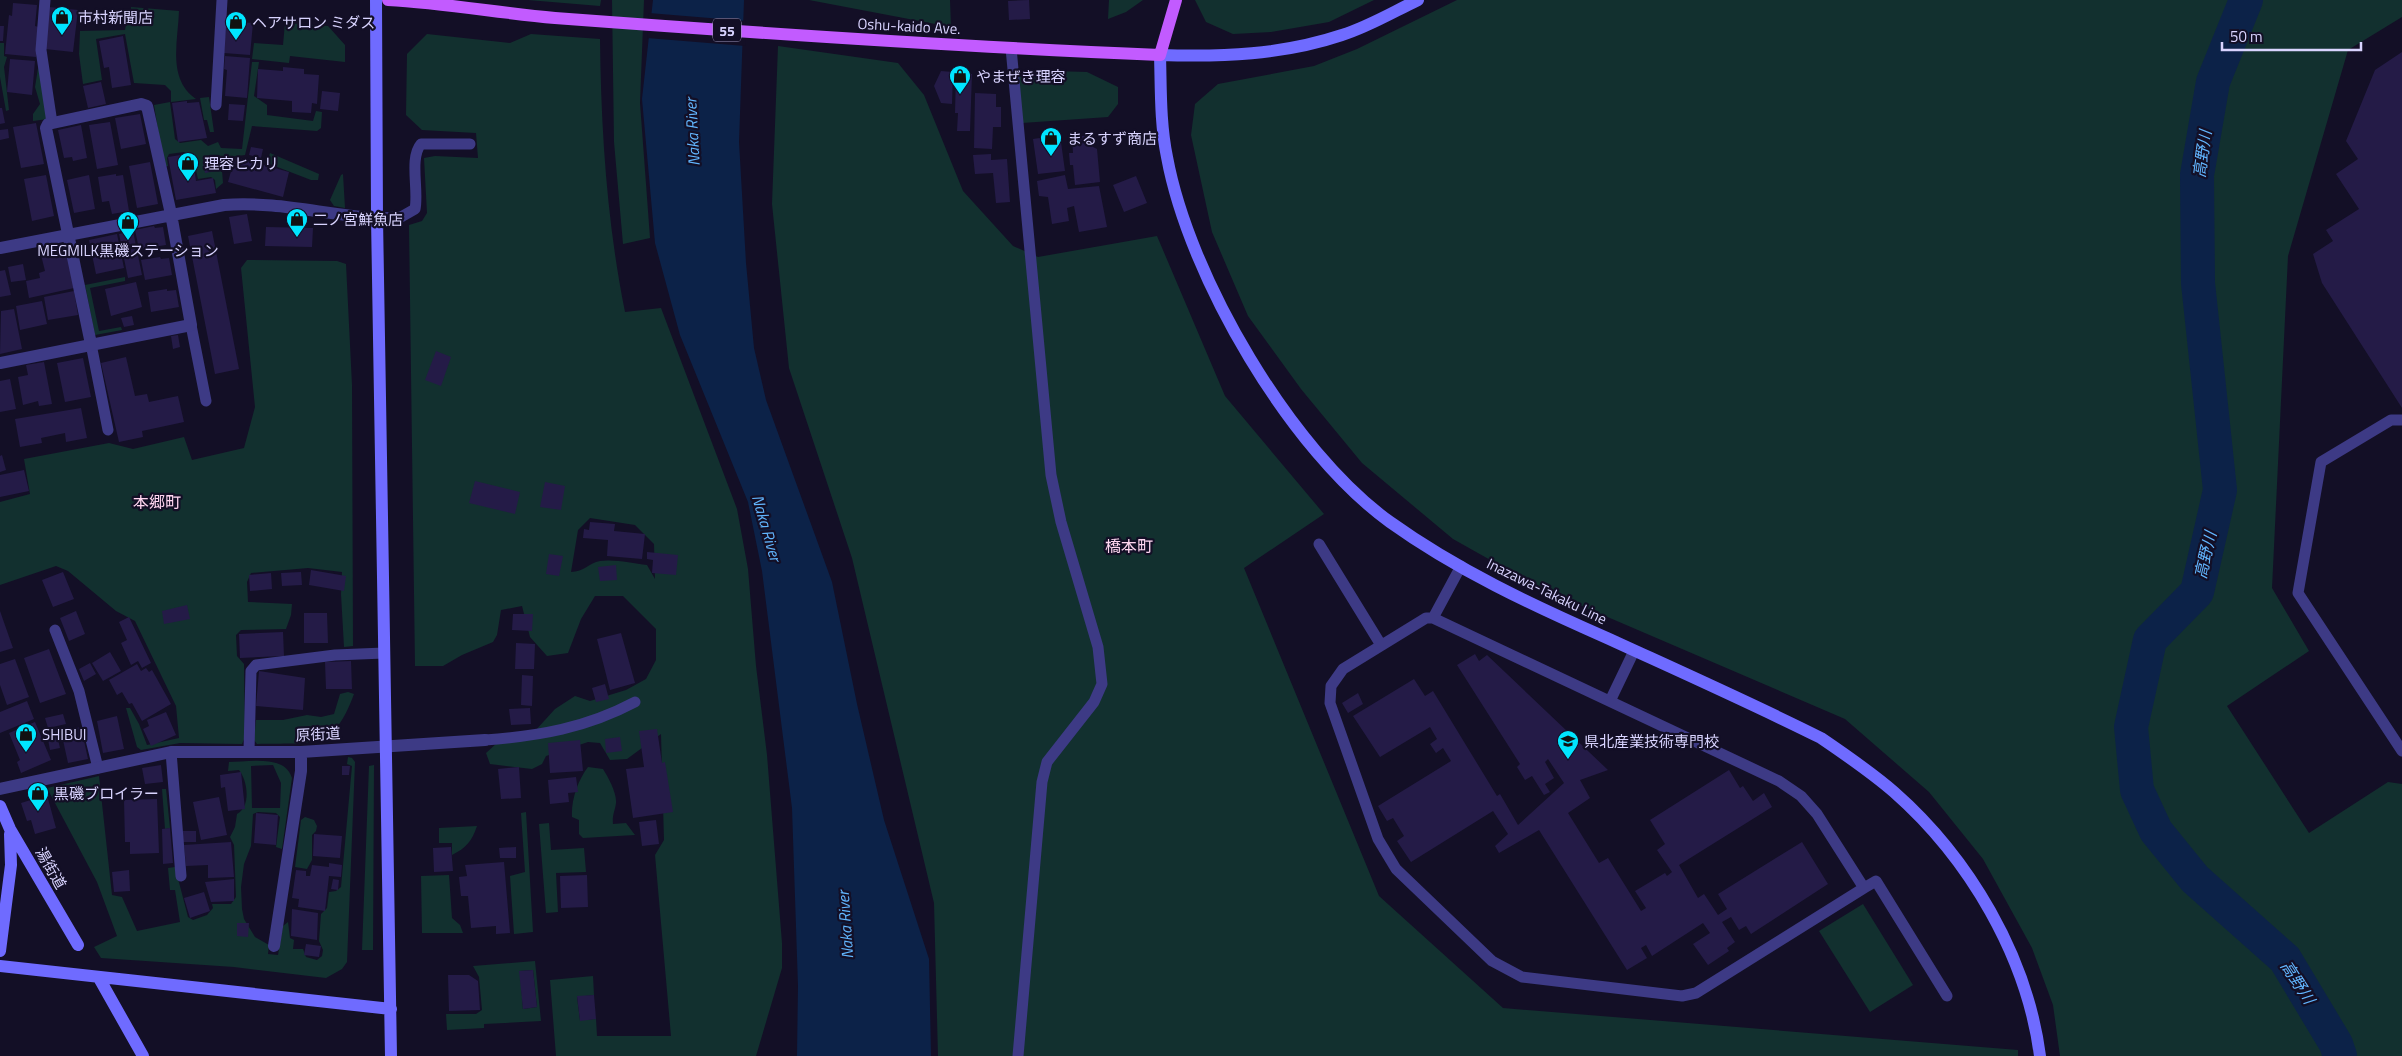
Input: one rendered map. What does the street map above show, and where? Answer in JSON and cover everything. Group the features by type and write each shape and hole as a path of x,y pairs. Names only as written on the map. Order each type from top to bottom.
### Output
{"main road":[{"name":"Oshu-kaido Ave.","path":"388,0 551,17 904,42 1160,54"},
{"path":"1160,54 1176,0"}],"street":[{"path":"376,0 377,218 391,1056"},
{"name":"Oshu-kaido Ave.","path":"1160,54 1232,56 1299,47 1343,35 1418,0"},
{"name":"Inazawa-Takaku Line","path":"1160,54 1166,156 1179,206 1201,265 1232,329 1301,432 1340,477 1388,521 1461,566 1522,600 1821,738 1860,764 1901,799 1931,830 1986,905 2008,949 2026,995 2040,1056"},
{"path":"0,363 191,325 171,214 147,106 141,104 52,123 46,128 91,344"},
{"path":"0,248 224,205 251,203 283,205 339,216 377,218"},
{"name":"原街道","path":"0,789 171,752 301,752 485,740"},
{"path":"274,946 301,771 301,752"},
{"name":"湯街道","path":"0,806 10,829 78,945"},
{"path":"0,951 12,864 10,829"},
{"path":"0,966 390,1009"},
{"path":"99,978 143,1056"}],"lane":[{"path":"45,0 41,50 52,123"},
{"path":"216,105 222,0"},
{"path":"1011,48 1050,475 1098,647 1102,684 1094,702 1047,762 1042,782 1018,1056"},
{"path":"377,218 401,217 415,209 417,200 415,157 417,149 421,144 470,144"},
{"path":"191,325 206,401"},
{"path":"91,344 108,430"},
{"path":"2402,420 2391,420 2322,462 2298,593 2402,751"},
{"path":"1319,544 1381,645"},
{"path":"1433,618 1461,566"},
{"path":"1864,888 1817,814 1801,796 1779,781 1433,618 1426,618 1343,668 1331,686 1330,704 1378,839 1404,879 1492,961 1507,970 1522,977 1682,996 1696,993 1876,881 1947,996"},
{"path":"55,630 79,691 98,768"},
{"path":"1610,701 1634,651"},
{"path":"249,751 251,671 256,665 334,655 384,653"},
{"name":"原街道","path":"485,740 527,737 558,732 607,716 635,702"},
{"path":"171,752 181,876"}],"green space":[{"path":"528,0 601,0 600,6"},
{"path":"612,0 644,0 640,103 650,238 623,244 614,142"},
{"path":"809,0 950,0 951,27"},
{"path":"1109,0 1143,0 1126,12 1108,19"},
{"path":"1195,0 1374,0 1329,22 1271,32 1233,34 1206,22"},
{"path":"1457,0 2402,0 2402,17 2348,50 2288,256 2272,588 2309,651 2227,706 2309,833 2388,782 2402,784 2402,1056 2060,1056 2053,1005 2032,948 1983,859 1929,792 1845,719 1540,588 1453,539 1362,463 1301,389 1248,316 1212,232 1191,135 1195,104 1218,84 1314,66 1357,49"},
{"path":"131,7 179,11 176,47 178,70 181,81 187,91 196,99 171,102 171,91 165,85 134,83 125,34 96,39 102,80 83,84 79,54 80,31 125,30 126,25 131,25"},
{"path":"285,23 328,26 345,45 345,62 290,56 289,63 252,59 254,43 283,45"},
{"path":"427,34 510,43 531,34 600,39 602,108 609,211 625,312 661,308 737,509 748,569 756,666 767,755 782,943 782,968 756,1056 556,1056 550,980 593,976 594,995 577,997 580,1020 596,1019 597,1036 671,1036 655,855 664,840 661,734 627,759 610,760 600,743 588,742 546,756 542,764 532,769 490,764 486,753 497,743 535,731 555,709 575,696 590,701 626,690 646,679 656,660 656,629 623,596 595,596 581,619 568,653 547,656 530,637 522,606 501,610 497,635 493,642 462,655 443,666 415,666 409,225 422,221 427,213 424,158 435,156 478,158 476,133 422,130 406,115 407,54","holes":["590,518 635,525 654,544 655,579 647,565 617,561 600,561 579,571 571,572 578,530"]},
{"path":"0,43 4,43 4,56 7,57 4,67 9,110 6,111 0,77"},
{"path":"778,46 898,63 924,95 963,191 1013,246 1038,257 1157,236 1225,396 1324,514 1244,568 1379,896 1503,1008 2018,1050 2018,1056 938,1056 934,903 852,558 789,368 772,204"},
{"path":"39,62 48,119 33,121 33,114 40,104 35,87"},
{"path":"252,62 259,62 254,96 267,105 267,115 313,121 316,111 322,112 321,128 317,131 252,126 245,155 221,158 223,183 216,189 215,180 211,177 198,179 194,161 184,152 169,154 167,158 168,166 164,167 154,105 170,102 175,139 180,143 201,140 208,146 218,142 221,148 242,149"},
{"path":"1018,70 1087,72 1118,87 1118,104 1108,117 1022,123"},
{"path":"209,97 214,132 210,132 207,120 204,120 200,98"},
{"path":"270,153 319,174 318,180 311,180 267,163"},
{"path":"343,174 345,208 334,206 330,200"},
{"path":"247,260 337,261 346,264 352,385 353,646 344,647 341,594 342,572 308,568 251,573 247,582 248,602 292,604 291,615 286,629 241,630 236,635 237,656 244,664 245,737 242,744 180,743 141,750 137,747 126,708 130,708 147,745 179,738 176,706 135,621 116,611 68,571 56,566 0,585 0,502 30,494 24,459 109,443 133,449 184,437 192,460 244,448 255,407 241,268"},
{"path":"125,277 125,281 90,288 99,331 121,327 122,330 95,335 85,285"},
{"path":"348,692 354,694 346,713 338,726 329,735 306,743 292,744 257,744 254,740 256,720 283,720 307,715 321,717 334,714 340,694"},
{"path":"348,757 352,758 355,762 347,962 342,969 326,978 234,967 101,958 94,947 117,936 97,882 47,788 99,776 112,895 122,897 137,931 180,922 175,890 170,890 168,868 175,867 188,917 193,920 207,915 213,908 212,904 231,904 236,897 234,845 230,837 235,827 237,814 244,806 247,794 239,770 228,771 229,762 265,761 282,765 288,770 292,778 282,849 276,847 280,817 276,813 258,812 253,814 251,846 244,864 241,887 242,909 244,919 255,937 269,945 268,954 278,955 283,926 288,922 290,938 294,940 293,949 303,949 306,957 317,960 322,956 323,950 319,941 321,914 327,908 329,892 336,891 341,887 352,766 347,764","holes":["273,765 281,783 280,808 252,808 251,766"]},
{"path":"374,765 373,950 362,950 369,766"},
{"path":"588,767 603,769 612,785 616,799 613,824 626,823 635,835 583,838 579,834 579,820 572,817 573,804 578,784"},
{"path":"162,789 166,789 170,828 165,829"},
{"path":"526,812 533,932 514,934 510,876 525,872 521,813"},
{"path":"305,817 314,820 317,826 316,831 312,835 312,860 307,869 295,867 301,820"},
{"path":"549,823 551,850 584,848 586,872 556,873 558,912 546,913 539,824"},
{"path":"477,826 468,844 452,855 452,843 439,843 439,828"},
{"path":"449,875 452,918 460,925 463,933 422,933 421,876"},
{"path":"1863,904 1913,985 1870,1012 1819,931"},
{"path":"535,961 541,1021 484,1024 484,1028 447,1030 446,1014 476,1014 482,1010 479,977 473,966","holes":["533,970 537,1007 523,1009 520,971"]}],"water":[{"name":"Naka River","path":"653,0 744,0 739,142 746,263 754,348 766,400 832,582 857,704 884,820 929,959 931,1056 797,1056 798,986 792,808 762,571 748,502 680,335 655,243 642,99"}],"pier":[{"path":"649,13 746,21 745,46 647,38"}],"building":[{"path":"1029,0 1030,19 1009,20 1008,1"},
{"path":"13,3 37,5 35,26 39,27 36,57 5,54 9,15 12,16"},
{"path":"49,7 78,10 73,52 45,49"},
{"path":"226,21 253,23 250,55 224,53"},
{"path":"0,26 4,26 3,41 0,41"},
{"path":"123,36 131,85 112,88 109,67 104,68 99,41"},
{"path":"2402,52 2402,408 2322,283 2313,254 2333,241 2326,230 2359,209 2336,174 2358,159 2346,141 2375,70"},
{"path":"225,56 250,58 247,98 225,96 227,70 224,69"},
{"path":"10,59 35,61 32,95 7,92"},
{"path":"283,67 304,69 304,74 319,75 317,104 312,103 311,113 292,112 292,101 257,98 258,69 283,71"},
{"path":"941,71 953,72 952,104 941,103 934,86"},
{"path":"956,73 972,74 970,131 957,131 958,113 955,113"},
{"path":"101,82 106,104 88,108 83,86"},
{"path":"322,91 340,93 338,111 320,109"},
{"path":"975,93 996,94 996,107 1001,107 1001,127 993,127 992,149 974,148"},
{"path":"187,101 187,103 199,102 207,138 178,142 172,103"},
{"path":"229,104 245,105 243,121 228,120"},
{"path":"0,108 2,108 5,123 0,124"},
{"path":"140,114 146,144 121,149 115,118"},
{"path":"110,122 118,165 97,169 89,125"},
{"path":"36,123 44,164 21,168 13,127"},
{"path":"81,125 87,158 73,161 72,157 64,158 58,130"},
{"path":"8,129 9,138 0,140 0,130"},
{"path":"1060,135 1065,171 1038,174 1033,139"},
{"path":"1092,135 1093,147 1097,149 1100,182 1075,185 1073,165 1070,165 1069,153 1073,153 1072,137"},
{"path":"251,147 263,149 261,158 249,155"},
{"path":"187,154 188,161 193,160 196,181 213,178 216,193 176,200 168,157"},
{"path":"991,154 991,160 1007,159 1010,202 996,203 993,173 975,174 973,155"},
{"path":"235,157 289,172 283,197 228,182"},
{"path":"214,160 216,171 205,173 203,162"},
{"path":"150,162 158,204 137,208 129,166"},
{"path":"116,174 116,176 123,175 129,211 112,214 109,201 102,202 98,177"},
{"path":"46,175 54,216 32,221 24,179"},
{"path":"89,175 95,209 74,213 67,180"},
{"path":"1065,175 1068,189 1099,186 1107,227 1079,232 1074,206 1067,208 1069,221 1052,224 1048,197 1039,196 1037,181"},
{"path":"1136,176 1147,203 1124,212 1113,185"},
{"path":"247,214 252,241 234,244 229,217"},
{"path":"154,226 155,228 163,227 166,245 139,249 135,230"},
{"path":"266,227 313,228 312,247 265,246"},
{"path":"133,231 142,275 128,278 119,234"},
{"path":"212,231 239,369 215,374 188,236"},
{"path":"117,234 124,268 96,274 89,240"},
{"path":"65,245 74,288 29,298 26,281 40,278 39,273 45,271 40,251"},
{"path":"160,257 161,259 169,258 172,275 145,280 141,260"},
{"path":"23,264 26,280 11,282 8,267"},
{"path":"5,270 11,295 0,297 0,271"},
{"path":"136,282 142,307 111,316 105,289"},
{"path":"167,289 167,291 176,290 179,307 151,312 148,292"},
{"path":"74,291 78,315 48,320 44,297"},
{"path":"42,301 47,324 20,330 16,306"},
{"path":"14,309 22,349 0,354 1,311"},
{"path":"132,316 134,325 124,327 121,318"},
{"path":"178,335 180,347 173,349 171,336"},
{"path":"436,351 451,357 441,386 425,380"},
{"path":"126,357 135,396 147,394 149,402 178,396 184,422 142,431 143,437 119,442 101,363"},
{"path":"83,358 91,397 65,402 57,363"},
{"path":"44,362 52,404 39,406 38,401 23,405 18,377 28,375 26,365"},
{"path":"10,379 16,409 0,412 0,381"},
{"path":"81,408 87,438 66,442 65,433 41,438 42,443 20,447 15,419"},
{"path":"2,455 6,470 0,472 0,456"},
{"path":"24,470 29,491 0,497 0,475"},
{"path":"475,481 520,492 515,514 469,503"},
{"path":"545,482 565,486 561,510 540,507"},
{"path":"590,522 615,524 614,531 645,534 642,559 607,556 608,540 583,538 584,529 589,530"},
{"path":"647,552 678,555 676,575 652,573 653,560 647,559"},
{"path":"549,554 563,556 559,576 546,574"},
{"path":"616,565 617,580 600,581 598,567"},
{"path":"311,570 346,576 344,591 309,585"},
{"path":"63,572 74,599 53,607 42,580"},
{"path":"301,572 302,585 282,586 281,573"},
{"path":"271,573 272,589 250,591 249,575"},
{"path":"187,605 190,619 164,624 162,611"},
{"path":"0,611 13,648 0,652"},
{"path":"76,611 85,634 69,641 60,618"},
{"path":"304,613 327,613 328,643 304,643"},
{"path":"513,614 533,614 532,631 512,630"},
{"path":"129,617 151,663 142,668 138,661 131,665 121,643 127,640 119,622"},
{"path":"283,632 284,656 240,658 239,634"},
{"path":"621,633 635,683 610,690 597,639"},
{"path":"516,643 535,644 534,669 515,669"},
{"path":"49,649 66,694 40,703 24,658"},
{"path":"110,652 121,671 103,681 92,663"},
{"path":"1475,654 1479,661 1487,655 1608,770 1580,780 1590,798 1568,813 1599,863 1608,858 1641,911 1646,908 1635,891 1665,873 1667,876 1672,872 1657,850 1665,844 1650,820 1729,770 1740,788 1743,786 1753,801 1764,793 1772,807 1679,865 1698,898 1704,894 1718,915 1727,909 1718,894 1802,842 1828,884 1751,934 1746,926 1739,930 1731,917 1722,922 1735,942 1727,948 1729,951 1708,965 1693,944 1710,933 1703,923 1652,956 1646,945 1641,948 1647,958 1627,970 1539,830 1499,853 1495,846 1508,834 1493,811 1411,862 1397,841 1404,836 1393,818 1387,821 1378,806 1451,761 1443,748 1436,753 1430,744 1437,739 1430,727 1380,757 1353,716 1414,679 1425,696 1433,691 1497,796 1500,794 1518,825 1564,783 1548,759 1545,762 1554,778 1545,784 1550,792 1544,795 1532,776 1525,780 1517,767 1520,764 1457,665"},
{"path":"15,659 29,697 7,705 0,685 0,664"},
{"path":"351,661 352,689 326,689 325,662"},
{"path":"90,663 96,674 84,681 79,669"},
{"path":"137,664 141,671 146,668 149,672 152,670 171,704 142,721 132,703 129,704 122,692 117,695 109,680"},
{"path":"259,671 305,678 303,710 256,706"},
{"path":"522,675 533,676 532,706 521,705"},
{"path":"605,684 609,699 596,702 592,688"},
{"path":"1358,693 1363,704 1348,713 1342,703"},
{"path":"27,701 34,719 0,733 0,712"},
{"path":"530,708 531,724 511,725 509,709"},
{"path":"166,712 176,735 151,746 143,729 149,726 147,720"},
{"path":"63,714 66,724 48,728 45,718"},
{"path":"117,716 124,749 103,753 97,721"},
{"path":"35,722 51,760 21,773 17,762 20,760 9,733"},
{"path":"81,727 88,759 68,763 61,731"},
{"path":"657,729 662,763 665,762 673,812 633,818 626,769 644,767 639,731"},
{"path":"56,731 60,748 50,750 47,734"},
{"path":"620,737 622,751 606,753 605,739"},
{"path":"580,740 583,771 550,773 548,743"},
{"path":"161,765 163,782 145,784 142,768"},
{"path":"342,766 350,766 349,775 342,775"},
{"path":"519,767 521,798 501,799 498,769"},
{"path":"241,772 245,809 228,811 225,787 221,788 220,775"},
{"path":"576,777 578,792 568,793 569,802 550,804 548,780"},
{"path":"47,795 56,828 35,834 31,820 27,821 21,803"},
{"path":"219,797 227,835 201,840 193,802"},
{"path":"157,799 159,853 130,854 130,842 125,842 124,800"},
{"path":"256,813 278,815 276,845 254,843"},
{"path":"656,820 659,844 642,846 639,822"},
{"path":"170,828 173,863 163,864 162,829"},
{"path":"183,831 196,831 196,842 183,842"},
{"path":"314,834 342,836 340,858 313,856"},
{"path":"231,842 234,877 208,878 208,865 186,866 184,845"},
{"path":"451,847 453,871 434,872 433,848"},
{"path":"516,847 516,858 500,858 499,848"},
{"path":"504,862 510,933 496,934 496,926 471,928 468,896 461,896 459,877 467,876 465,865"},
{"path":"329,863 342,865 341,877 329,876 325,911 298,907 299,899 292,898 296,870 306,871 306,876 310,876 312,865 329,867"},
{"path":"129,870 130,891 114,892 112,872"},
{"path":"587,875 588,907 561,908 560,876"},
{"path":"234,879 234,901 211,902 205,882"},
{"path":"333,879 339,880 338,890 331,889"},
{"path":"204,892 210,911 190,918 184,898"},
{"path":"292,909 318,913 317,940 291,936"},
{"path":"237,923 249,923 248,937 237,936"},
{"path":"306,944 321,946 319,957 304,955"},
{"path":"533,970 537,1007 523,1009 519,971"},
{"path":"448,975 469,975 478,981 480,1010 449,1011"},
{"path":"594,995 596,1019 580,1021 577,996"}],"waterway":[{"name":"高野川","path":"2246,0 2213,82 2197,175 2198,283 2220,490 2197,592 2150,640 2131,727 2137,790 2156,831 2195,879 2285,959 2336,1044 2340,1056"}],"place":[{"name":"市村新聞店","path":"62,36"},
{"name":"ヘアサロン ミダス","path":"236,41"},
{"name":"やまぜき理容","path":"960,95"},
{"name":"まるすず商店","path":"1051,157"},
{"name":"理容ヒカリ","path":"188,182"},
{"name":"二ノ宮鮮魚店","path":"297,238"},
{"name":"MEGMILK黒磯ステーション","path":"128,241"},
{"name":"SHIBUI","path":"26,753"},
{"name":"県北産業技術専門校","path":"1568,760"},
{"name":"黒磯ブロイラー","path":"38,812"}],"district":[{"name":"本郷町","path":"157,502"},
{"name":"橋本町","path":"1129,546"}]}
